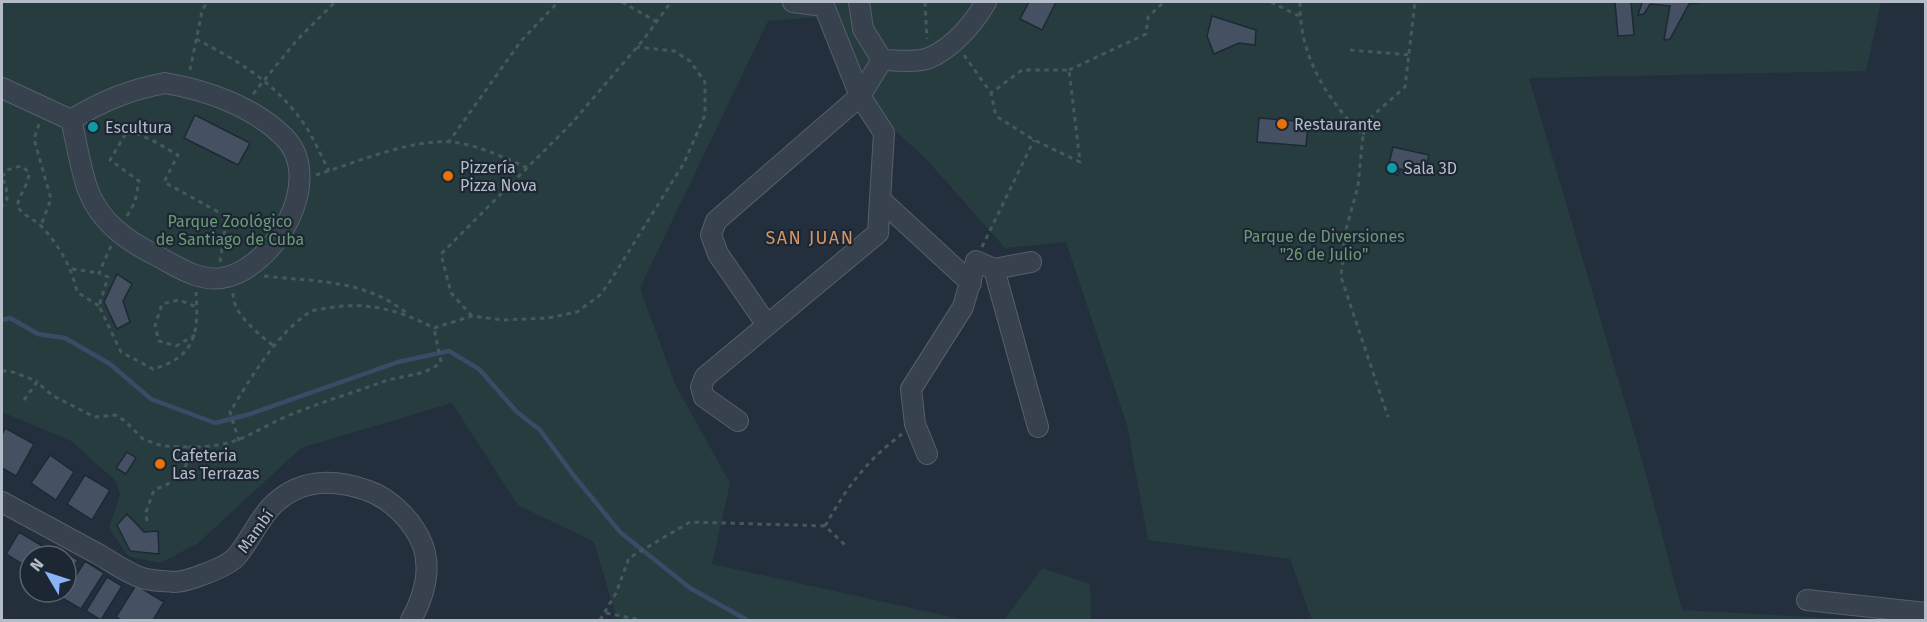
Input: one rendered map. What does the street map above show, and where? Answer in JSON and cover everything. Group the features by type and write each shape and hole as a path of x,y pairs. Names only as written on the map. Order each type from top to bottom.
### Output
{"street":[{"path":"738,420 704,397 701,387 705,377 878,233 882,201 880,165 884,133 860,96 824,6 793,2"},
{"path":"859,2 863,28 882,60"},
{"path":"882,60 929,58 955,41 979,14 986,2"},
{"path":"767,325 718,254 711,235 716,221 860,96 882,60"},
{"path":"165,83 186,86 250,112 285,137 294,156 300,180 293,214 272,247 254,265 222,278 203,276 126,240 107,222 88,191 71,120 105,99 134,89 165,83"},
{"path":"2,88 71,120"},
{"path":"882,201 971,283"},
{"path":"927,454 915,424 911,389 963,307 971,283 985,265 1031,262"},
{"path":"985,265 1038,427"},
{"name":"Mambí","path":"2,502 142,579 176,582 202,575 235,559 270,508 289,492 310,483 330,481 350,484 375,493 394,505 412,526 423,547 426,572 423,598 411,621"},
{"path":"1807,600 1926,613"}],"path":[{"path":"186,86 202,11 207,2"},
{"path":"250,112 248,100 297,40 335,2"},
{"path":"448,143 521,41 558,2"},
{"path":"622,2 657,22"},
{"path":"472,316 451,293 441,254 571,124 637,47 671,2"},
{"path":"925,2 929,58"},
{"path":"992,93 1022,70 1069,70 1146,34 1148,17 1164,2"},
{"path":"1271,2 1299,17"},
{"path":"1300,2 1299,17 1305,46 1317,77 1340,113 1363,135"},
{"path":"1388,417 1341,277 1345,233 1358,186 1363,135 1371,118 1405,87 1415,2"},
{"path":"196,39 233,57 264,80 302,121 329,171"},
{"path":"955,41 992,93 996,116 1034,140 1080,162 1069,70"},
{"path":"240,441 230,412 251,377 275,347 312,311 347,305 373,305 410,316 434,328 472,316 503,320 548,318 577,312 600,295 684,163 705,115 705,82 690,61 674,51 637,47"},
{"path":"1350,50 1410,55"},
{"path":"41,225 51,199 34,139 45,108"},
{"path":"99,273 117,231 135,202 139,181 110,160 128,130 178,155 164,182 227,216 280,234"},
{"path":"985,265 1034,140"},
{"path":"300,180 384,153 437,141 480,148 528,168"},
{"path":"2,206 7,199 6,184 2,179 7,170 21,166 29,172 29,181 21,191 17,206 27,218 41,225 72,269 77,292 99,306 121,352 153,369 167,365 182,355 196,335 197,307 203,276 219,266 227,216"},
{"path":"72,269 99,273 108,277 99,306"},
{"path":"275,347 252,328 233,300 235,273 351,284 388,298 410,316"},
{"path":"196,335 176,346 159,341 155,326 162,304 178,300 197,307"},
{"path":"2,371 10,371 37,382 53,396 95,417 115,415 125,421 143,439 162,446 215,447 240,441 285,418 395,378 433,370 441,362 434,328"},
{"path":"24,400 37,382"},
{"path":"825,526 849,483 877,453 915,424"},
{"path":"147,521 146,512 154,490 175,482 188,462 190,447"},
{"path":"600,621 606,613 629,558 690,522 825,526 845,545"},
{"path":"606,613 641,621"}],"green space":[{"path":"2,2 1881,2 1866,71 1529,78 1643,463 1682,610 1867,620 1312,620 1290,559 1148,540 1127,425 1066,242 1005,248 926,159 865,103 850,100 819,17 768,21 640,288 675,384 730,483 712,564 965,620 622,620 614,610 594,542 518,505 452,403 301,448 197,544 160,563 128,556 109,528 120,495 116,481 71,441 2,412"},
{"path":"1042,568 1090,584 1091,620 1004,620"}],"building":[{"path":"1029,2 1056,2 1042,30 1020,19"},
{"path":"1615,2 1631,2 1634,35 1618,36"},
{"path":"1642,2 1706,2 1689,4 1670,39 1664,40 1670,6 1650,4 1644,14 1638,15"},
{"path":"1212,16 1256,30 1255,45 1239,43 1214,54 1207,36"},
{"path":"195,115 250,143 238,165 184,138"},
{"path":"1259,118 1308,122 1306,146 1257,142"},
{"path":"1393,147 1429,155 1424,175 1400,169 1398,175 1387,172"},
{"path":"117,274 132,284 123,301 130,322 117,329 104,302"},
{"path":"5,428 34,444 16,476 2,468 2,435"},
{"path":"127,452 136,458 126,474 116,468"},
{"path":"50,455 74,472 56,500 31,483"},
{"path":"85,475 110,490 92,520 67,504"},
{"path":"127,514 144,532 158,531 159,554 130,551 117,525"},
{"path":"19,532 39,544 18,544 18,562 6,554"},
{"path":"85,561 104,573 81,609 72,604 78,604 78,572"},
{"path":"107,577 122,586 101,620 86,611"},
{"path":"136,585 164,602 153,620 121,620 116,617"}],"waterway":[{"path":"2,320 10,318 38,334 65,338 110,364 151,399 215,423 250,414 398,362 449,351 479,369 517,412 540,430 620,532 690,588 747,620"}],"place":[{"name":"Restaurante","path":"1282,124"},
{"name":"Escultura","path":"93,127"},
{"name":"Sala 3D","path":"1392,168"},
{"name":"Pizzería Pizza Nova","path":"448,176"},
{"name":"Cafeteria Las Terrazas","path":"160,464"}],"district":[{"name":"SAN JUAN","path":"810,238"}],"park label":[{"name":"Parque Zoológico de Santiago de Cuba","path":"230,230"},
{"name":"Parque de Diversiones \"26 de Julio\"","path":"1324,245"}]}
